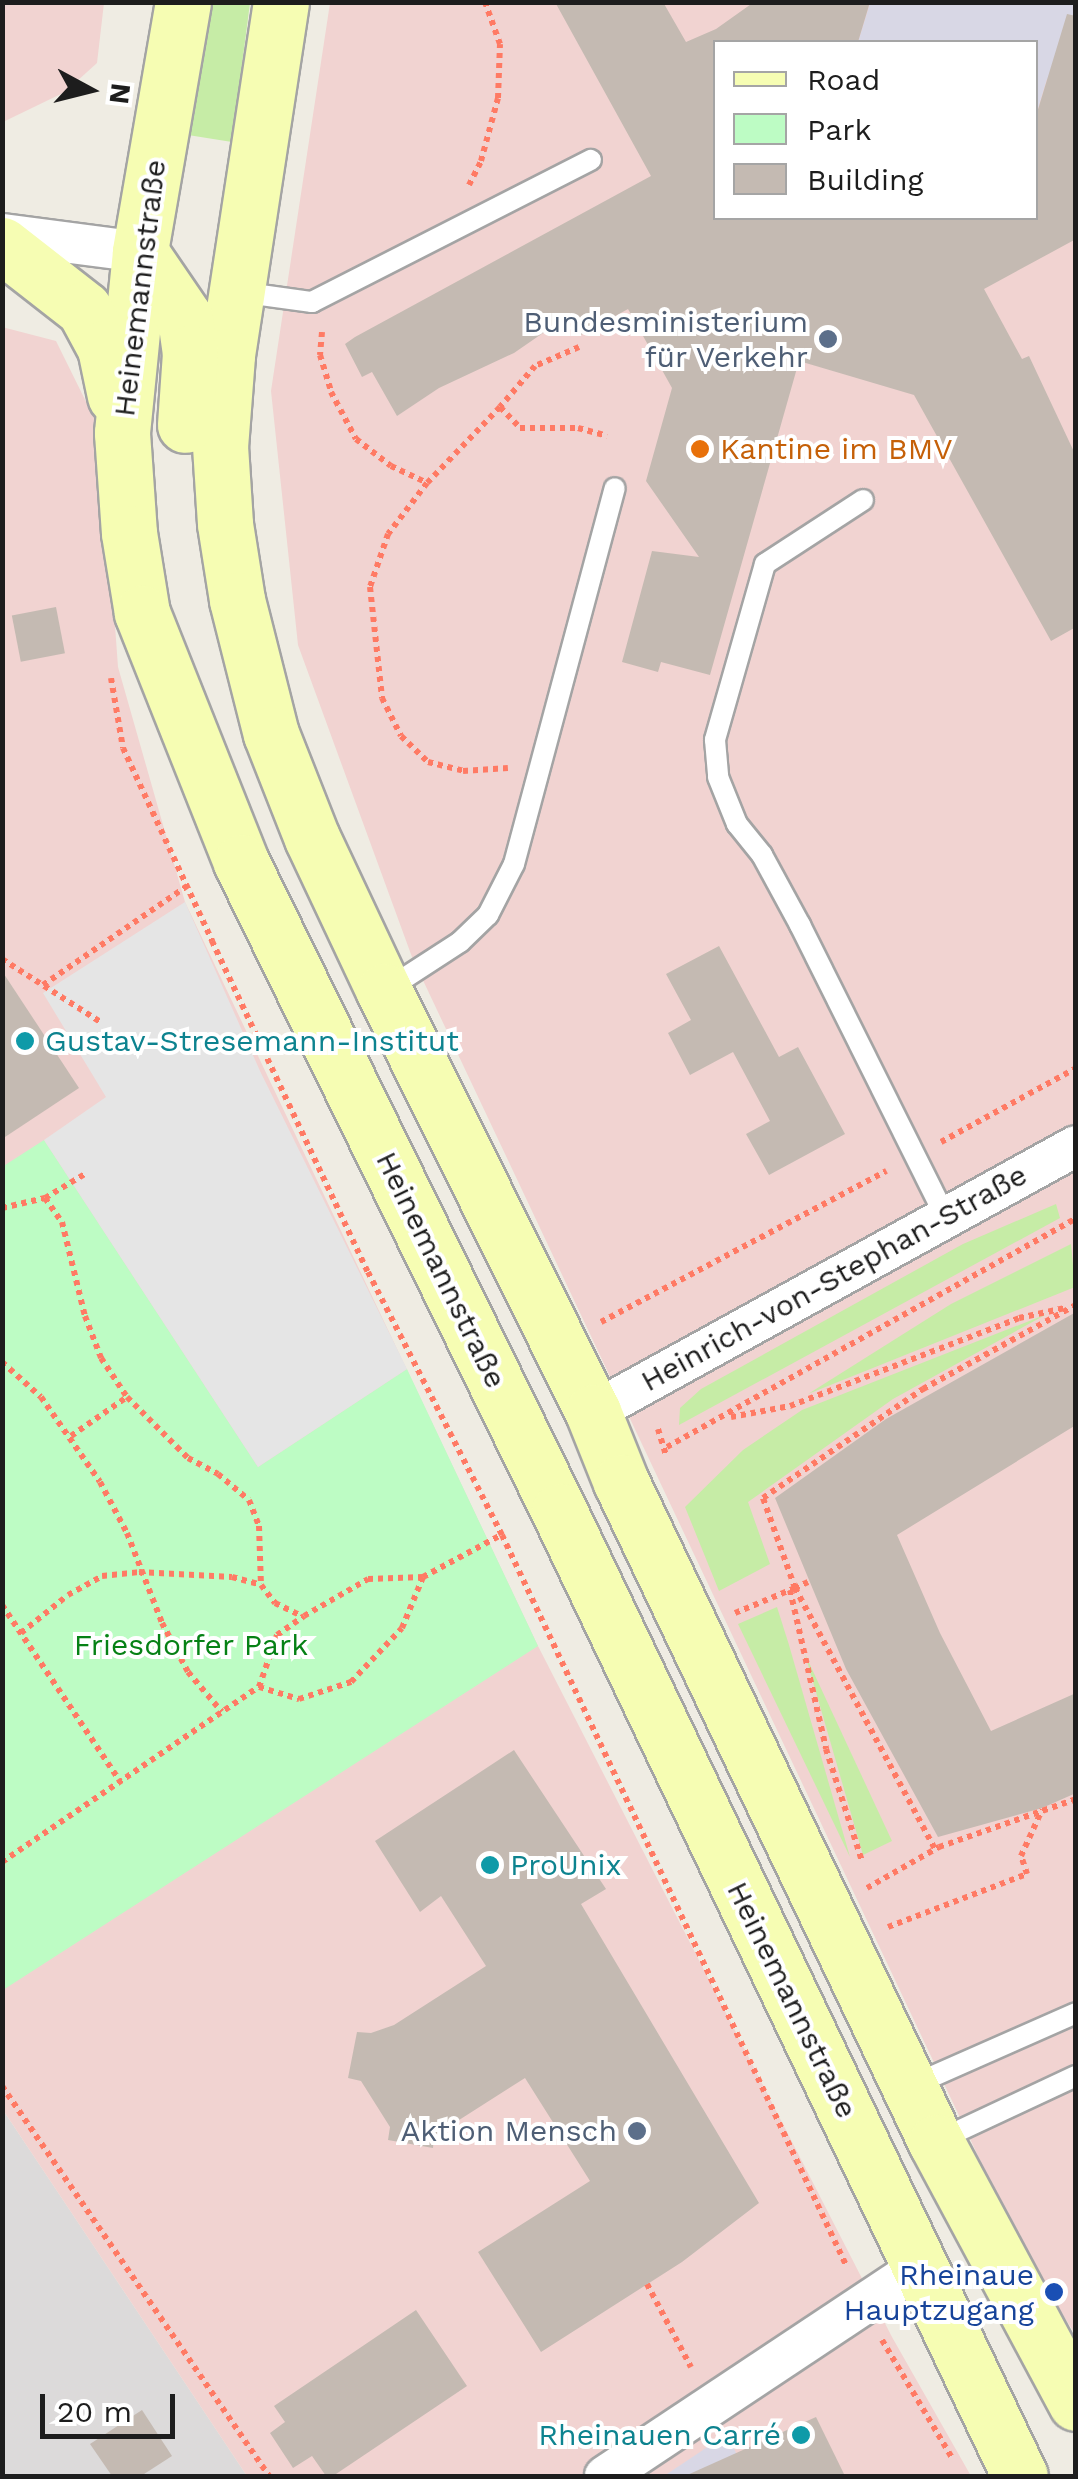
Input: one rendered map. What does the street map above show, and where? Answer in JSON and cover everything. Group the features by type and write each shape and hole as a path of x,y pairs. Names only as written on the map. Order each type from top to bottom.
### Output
{"main road":[{"name":"Heinemannstraße","path":"183,2 140,252 122,433 129,532 142,613 194,752 242,862 922,2265 1020,2476"},
{"path":"271,734 236,600 225,524 220,446 280,2"},
{"path":"2,245 84,310 105,348 122,433"},
{"path":"140,252 240,278"},
{"path":"140,252 185,318 190,353 184,442 189,528 202,597 271,734 312,838 384,991 593,1412 626,1492 845,1944 936,2142 1076,2403"},
{"path":"526,1448 593,1412"},
{"path":"922,2265 983,2232"}],"street":[{"path":"2,234 140,252"},
{"name":"Heinrich-von-Stephan-Straße","path":"593,1412 1076,1146"},
{"path":"604,2476 922,2265"}],"lane":[{"path":"240,278 312,302 591,160"},
{"path":"384,991 460,942 488,915 514,864 615,488"},
{"path":"863,500 765,564 715,740 718,777 736,824 762,855 800,925 945,1216"},
{"path":"911,2086 1076,2013"},
{"path":"936,2142 1076,2076"}],"path":[{"path":"442,235 482,161 498,98 500,44 485,2"},
{"path":"343,286 323,329 320,355 331,392 356,439 391,466 427,483"},
{"path":"544,754 506,769 463,770 428,762 401,736 382,698 370,587 388,534 427,483 536,366 579,347"},
{"path":"500,407 520,428 578,428 607,436"},
{"path":"43,985 187,886"},
{"path":"2,959 102,1023"},
{"path":"590,1308 602,1322 1076,1068"},
{"path":"2,1208 45,1198 86,1174"},
{"path":"45,1198 62,1222 84,1316 101,1358 127,1397 176,1448 249,1500 259,1526 261,1585 275,1603 304,1616"},
{"path":"659,1431 667,1447 1076,1218"},
{"path":"722,1418 790,1406 1019,1318 1076,1305"},
{"path":"870,1886 826,1749 792,1589 763,1498 923,1389 1076,1305"},
{"path":"2,1362 41,1397 70,1436 126,1534 139,1572 188,1672 222,1712"},
{"path":"70,1436 127,1397"},
{"path":"2,1862 259,1687 277,1635 304,1616 368,1579 423,1578 502,1535"},
{"path":"21,1634 68,1595 102,1576 139,1572 232,1578 261,1585"},
{"path":"259,1687 299,1699 351,1682 402,1628 423,1578"},
{"path":"746,1608 808,1582"},
{"path":"792,1589 935,1849"},
{"path":"2,1605 120,1781"},
{"path":"905,1864 1042,1808 1054,1809 1076,1799"},
{"path":"845,1944 1026,1874 1021,1856 1042,1808"},
{"path":"2,2086 269,2476"},
{"path":"647,2284 712,2406"}],"shaded area":[{"path":"3,2 104,3 97,63 65,92 3,122"},
{"path":"330,3 1075,3 1075,2334 1023,2251 412,957 298,645 271,391"},
{"path":"870,3 1075,3 1075,63 1047,79 1038,109 1038,40 859,40"},
{"path":"2,327 56,341 101,432 118,667 185,902 538,1646 892,2337 971,2476 247,2476 3,2110"},
{"path":"185,902 260,1071 407,1369 258,1467 44,1140 106,1097 43,993"},
{"path":"3,2110 247,2476 3,2476"},
{"path":"727,2434 747,2476 664,2476"}],"green space":[{"path":"210,3 250,3 232,142 188,135"},
{"name":"Friesdorfer Park","path":"44,1140 258,1467 407,1369 538,1646 3,1990 2,1167"},
{"path":"1056,1204 1060,1218 679,1425 680,1408 701,1389 963,1244"},
{"path":"1071,1244 1075,1287 808,1394 951,1304"},
{"path":"1047,1314 893,1399 748,1502 770,1564 719,1591 685,1507 743,1450 802,1410"},
{"path":"777,1607 789,1645 850,1857 738,1624"},
{"path":"805,1654 892,1841 863,1855"}],"building":[{"name":"Bundesministerium für Verkehr","path":"555,2 663,2 686,42 716,29 754,2 870,2 859,40 713,40 713,220 1038,220 1038,109 1067,14 1076,16 1076,239 984,289 1022,359 1029,356 1076,456 1076,627 1051,641 914,395 799,361 710,675 661,662 658,672 622,662 652,551 699,557 646,481 672,388 628,309 581,335 569,315 514,353 439,388 397,416 372,372 362,377 345,344 651,176"},
{"path":"56,607 65,653 21,662 12,616"},
{"path":"719,946 779,1057 798,1047 845,1134 769,1175 746,1134 770,1121 733,1052 690,1075 668,1033 691,1020 666,974"},
{"name":"Gustav-Stresemann-Institut","path":"2,971 79,1088 2,1139"},
{"path":"1076,1312 1076,1425 897,1535 940,1633 991,1731 1076,1693 1076,1793 1042,1808 938,1837 846,1669 775,1498 886,1419"},
{"name":"Aktion Mensch","path":"514,1750 606,1889 581,1904 759,2203 682,2262 541,2352 478,2252 590,2181 525,2078 434,2136 433,2148 388,2140 390,2127 361,2081 348,2078 357,2032 371,2033 394,2025 486,1966 441,1896 420,1912 375,1841"},
{"path":"416,2310 467,2386 333,2476 326,2476 312,2456 293,2468 270,2433 285,2422 274,2406"},
{"path":"142,2410 172,2456 141,2476 112,2476 90,2444"},
{"name":"Rheinauen Carré","path":"816,2417 845,2476 685,2476"}],"place":[{"name":"Bundesministerium für Verkehr","path":"828,339"},
{"name":"Kantine im BMV","path":"700,449"},
{"name":"Gustav-Stresemann-Institut","path":"25,1041"},
{"name":"ProUnix","path":"490,1865"},
{"name":"Aktion Mensch","path":"637,2131"},
{"name":"Rheinaue Hauptzugang","path":"1054,2292"},
{"name":"Rheinauen Carré","path":"801,2435"}]}
